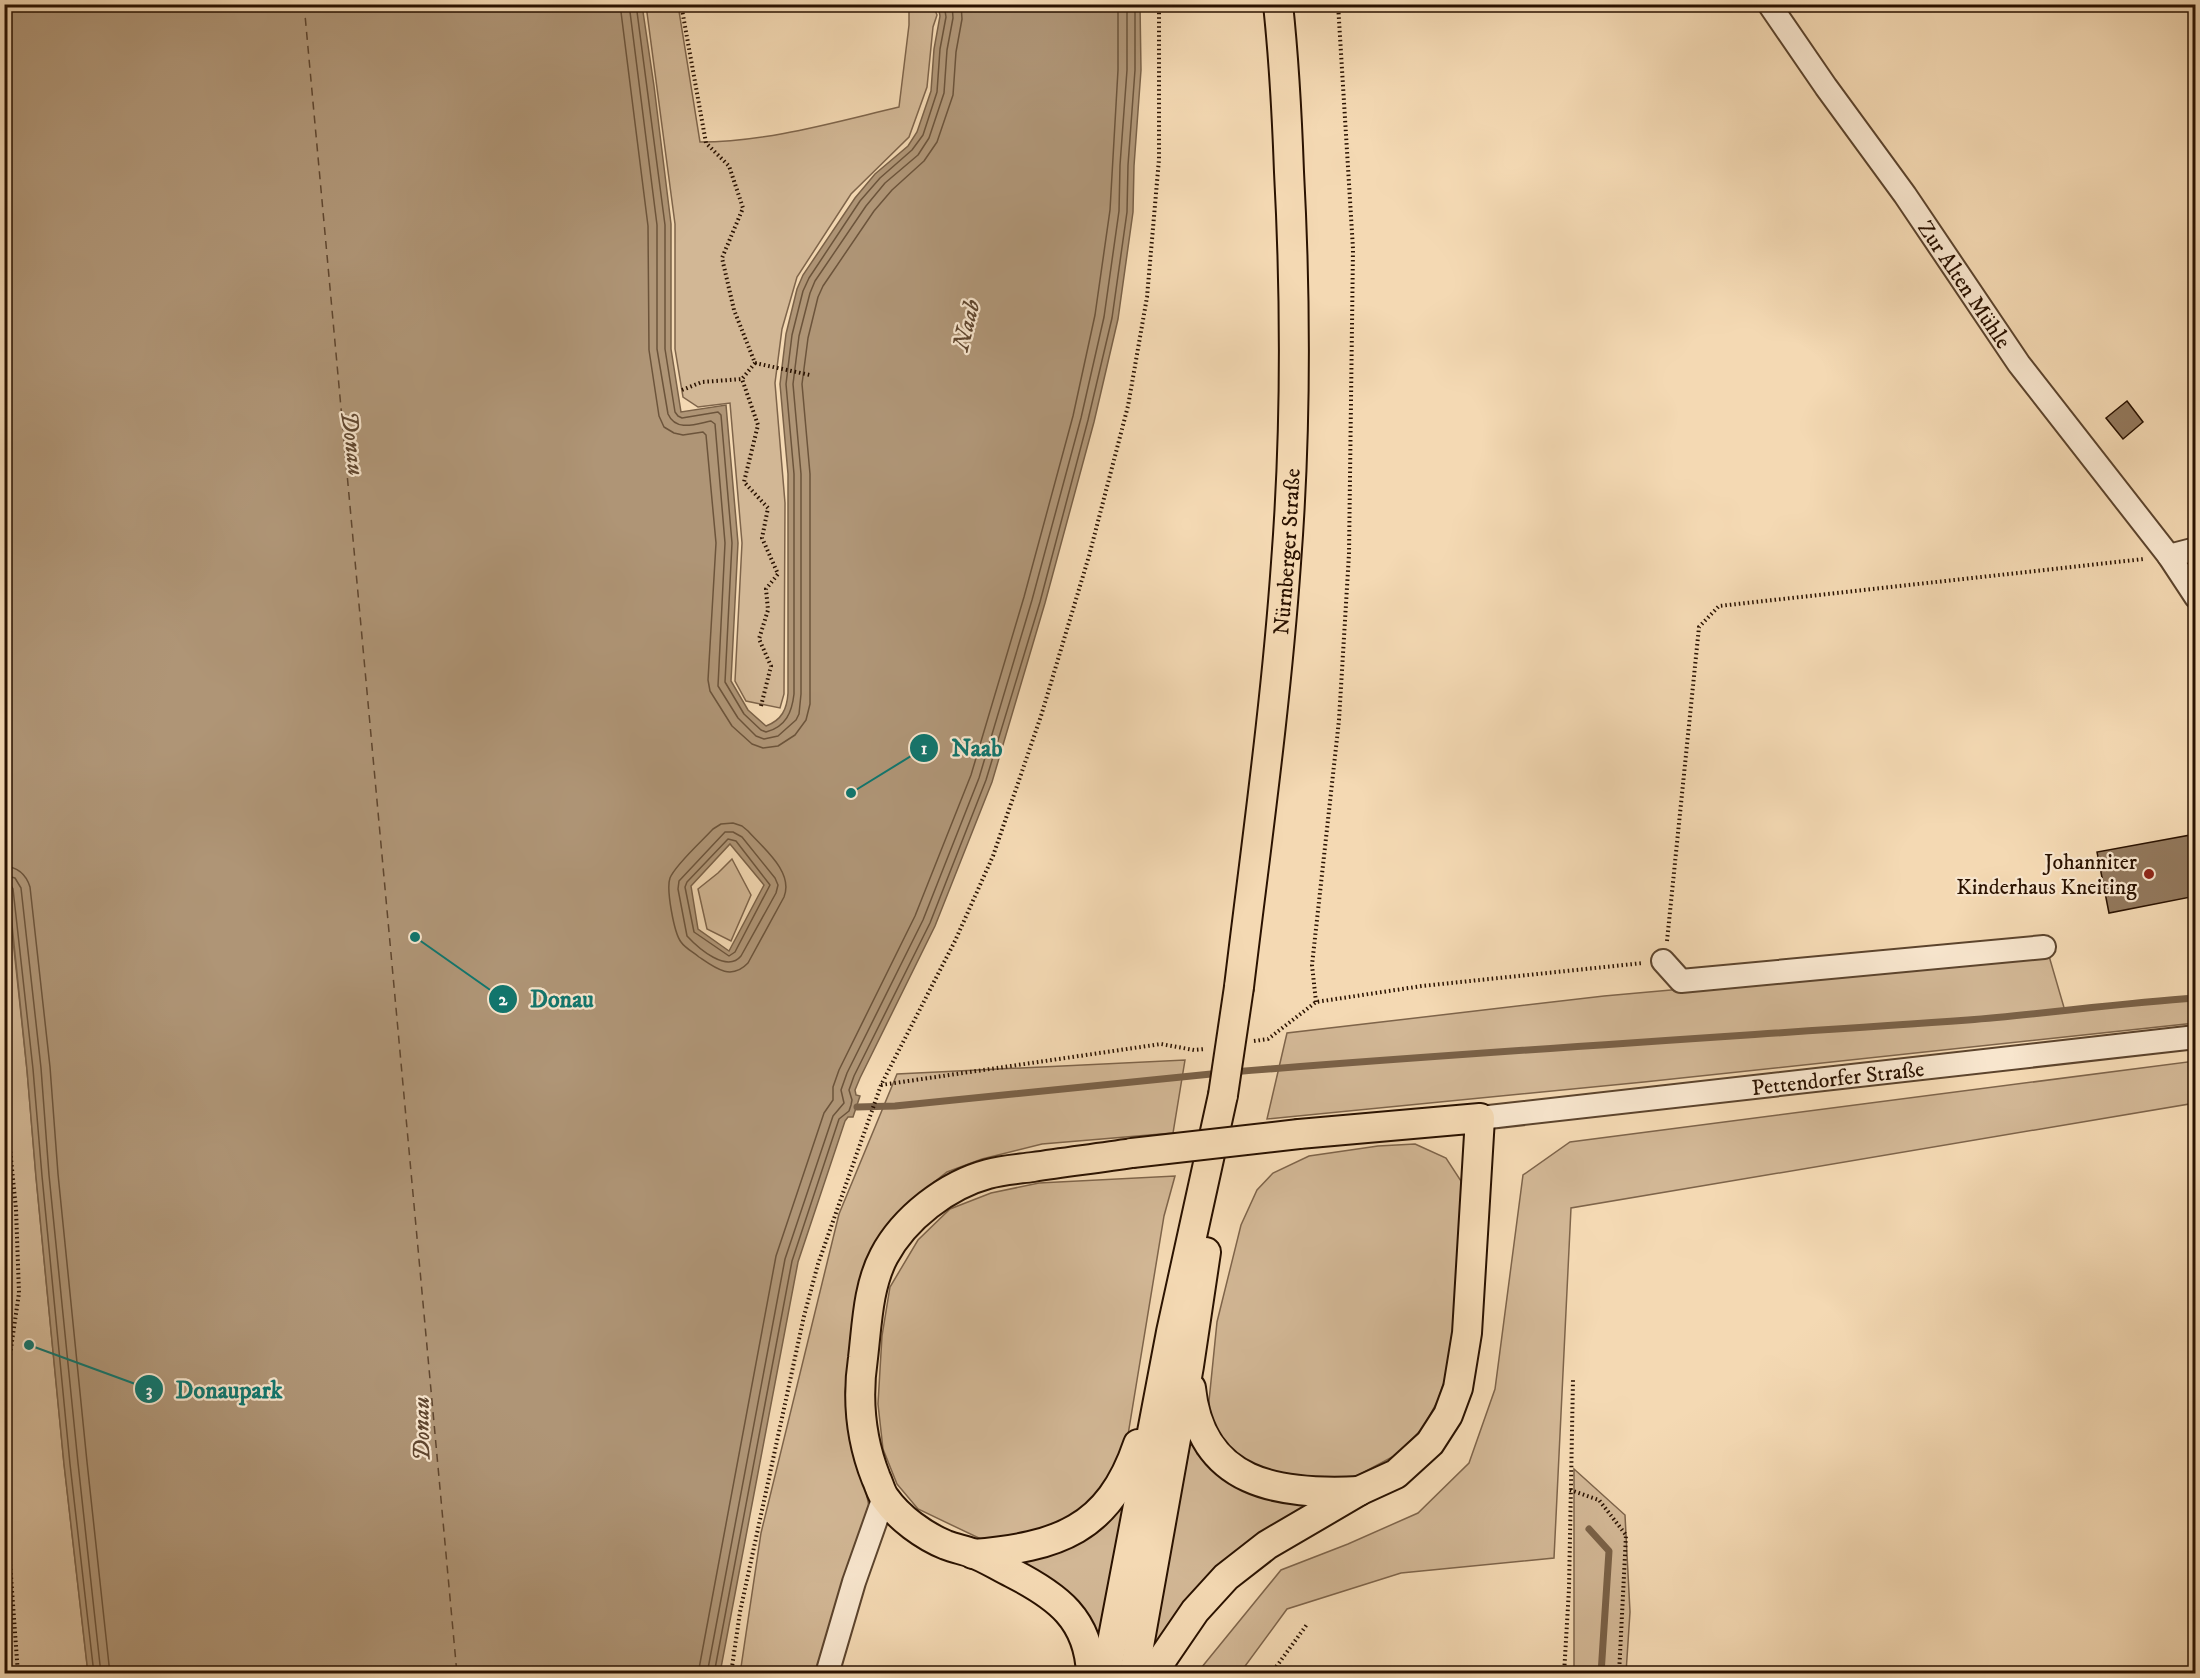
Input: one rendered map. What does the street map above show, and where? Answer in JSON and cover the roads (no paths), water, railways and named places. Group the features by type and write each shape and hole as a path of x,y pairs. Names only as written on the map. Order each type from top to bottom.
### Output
{"main road":[{"name":"Nürnberger Straße","path":"1223,1095 1239,987 1274,693 1286,563 1294,399 1293,256 1283,52 1278,4"},
{"path":"1106,1674 1171,1332 1223,1095"},
{"path":"1134,1674 1189,1366 1212,1207 1223,1095"},
{"path":"1091,1674 1090,1656 1083,1633 1071,1614 1056,1599 1036,1586 973,1554 945,1545 901,1516 884,1497 869,1460 861,1420 862,1367 872,1290 884,1256 907,1223 937,1198 964,1183 988,1174 1132,1153 1299,1134 1480,1118 1467,1333 1458,1388 1448,1415 1430,1443 1396,1474 1361,1490 1267,1545 1226,1577 1196,1611 1152,1674"},
{"path":"973,1554 1013,1551 1066,1535 1091,1518 1109,1499 1122,1482 1132,1460 1171,1332"},
{"path":"1189,1366 1193,1404 1200,1426 1211,1447 1227,1464 1252,1480 1279,1488 1306,1491 1361,1490"}],"street":[{"name":"Zur Alten Mühle","path":"1769,4 1905,195 2019,364 2169,556 2196,597"},
{"path":"2169,556 2196,549"},
{"path":"1663,961 1682,981 2044,947"},
{"name":"Pettendorfer Straße","path":"1480,1118 2196,1037"},
{"path":"827,1674 854,1582 884,1497"}],"water":[{"path":"4,5 642,5 671,224 671,349 681,412 726,405 738,543 731,681 748,710 766,726 776,721 783,713 788,693 788,474 780,384 786,334 797,289 803,275 855,198 875,174 908,146 917,132 931,91 934,49 940,16 938,5 1140,5 1141,70 1133,212 1118,319 1094,422 1045,603 992,782 935,926 855,1090 856,1095 860,1096 853,1117 848,1117 845,1121 798,1262 720,1673 88,1673 64,1464 5,857","holes":["730,844 764,885 729,951 698,929 691,886"]}],"waterway":[{"path":"1232,1072 1968,1020 2196,998"},
{"path":"857,1107 895,1106 1221,1073"},
{"path":"1589,1529 1609,1551 1601,1674"}],"place":[{"name":"Naab","path":"851,793"},
{"name":"Johanniter Kinderhaus Kneiting","path":"2149,874"},
{"name":"Donau","path":"415,937"},
{"name":"Donaupark","path":"29,1345"}]}
